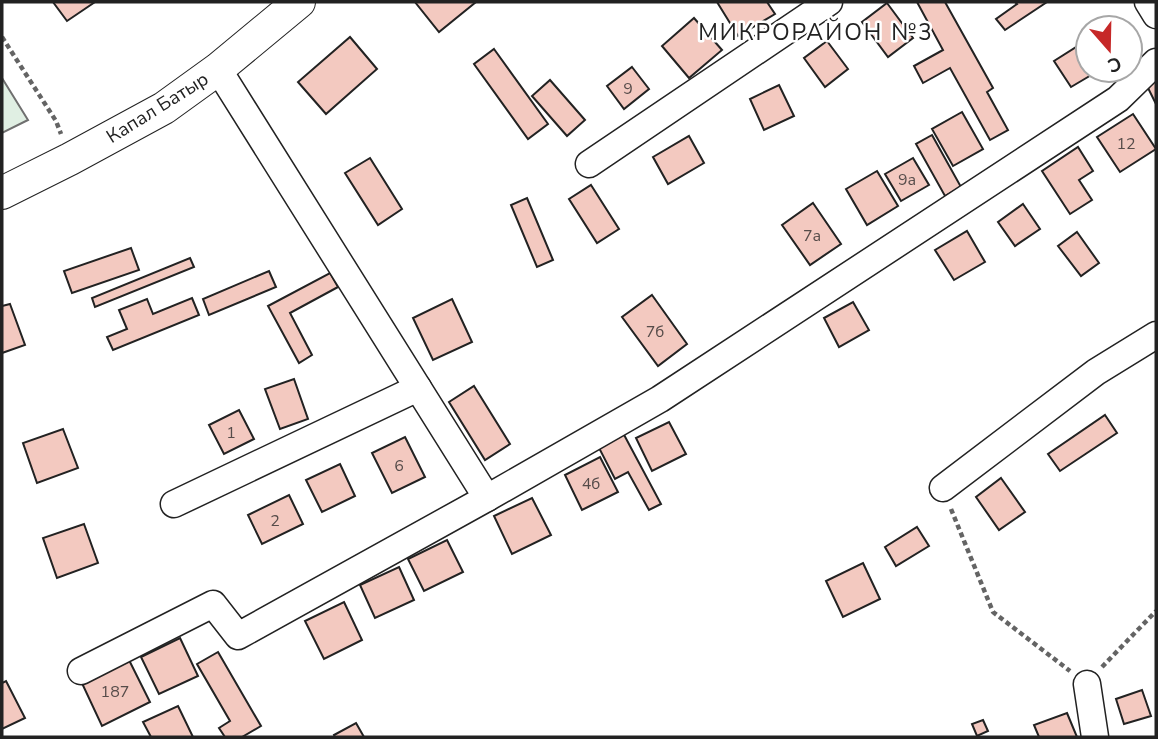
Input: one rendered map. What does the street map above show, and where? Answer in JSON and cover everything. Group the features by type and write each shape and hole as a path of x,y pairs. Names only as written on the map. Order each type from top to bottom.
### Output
{"main road":[{"name":"Капал Батыр","path":"2,193 164,108 218,69 299,2"}],"street":[{"path":"589,163 829,2"},
{"path":"1148,2 1156,15"},
{"path":"81,671 213,604 239,636 487,498 660,399 1118,99 1156,62"},
{"path":"218,69 487,498"},
{"path":"943,488 1096,372 1156,335"},
{"path":"174,504 418,388"},
{"path":"1087,684 1096,737"}],"path":[{"path":"2,37 56,121 70,159"},
{"path":"943,488 993,612 1087,684 1156,611"}],"green space":[{"path":"2,78 28,120 2,133"}],"building":[{"path":"53,2 95,2 67,21"},
{"path":"415,2 476,2 439,32"},
{"path":"717,2 767,2 775,14 738,36"},
{"path":"917,2 945,2 993,88 987,92 1008,130 990,140 950,68 923,83 914,66 943,50"},
{"path":"1015,2 1047,2 1005,30 996,19 1017,4"},
{"path":"887,3 913,38 888,57 862,22"},
{"path":"694,18 722,50 689,78 662,46"},
{"path":"350,37 377,69 326,114 298,82"},
{"path":"827,41 848,69 825,87 804,58"},
{"path":"1074,48 1076,84 1071,87 1054,61"},
{"path":"494,49 548,124 528,139 474,64"},
{"path":"632,67 649,89 624,109 607,86"},
{"path":"550,80 585,120 567,136 532,96"},
{"path":"1156,81 1156,104 1147,86"},
{"path":"779,85 794,116 764,130 750,99"},
{"path":"962,112 983,149 953,166 932,129"},
{"path":"1133,114 1156,149 1120,172 1097,137"},
{"path":"932,135 961,187 945,196 916,144"},
{"path":"689,136 704,163 668,184 653,157"},
{"path":"1078,147 1093,171 1079,180 1092,200 1070,214 1042,171"},
{"path":"370,158 402,209 378,225 345,173"},
{"path":"913,158 929,185 901,201 885,174"},
{"path":"877,171 898,206 867,225 846,189"},
{"path":"591,185 619,229 597,243 569,199"},
{"path":"527,198 553,260 537,267 511,205"},
{"path":"813,203 841,244 810,265 782,225"},
{"path":"1023,204 1040,229 1015,246 998,222"},
{"path":"967,231 985,262 954,280 935,250"},
{"path":"1077,232 1099,263 1081,276 1058,246"},
{"path":"131,248 139,270 72,293 64,271"},
{"path":"190,258 194,267 95,307 92,298"},
{"path":"269,271 276,287 209,315 203,299"},
{"path":"330,273 338,287 290,313 312,355 299,363 268,306"},
{"path":"652,295 687,344 658,366 622,317"},
{"path":"192,298 199,315 113,350 107,337 127,329 119,310 147,299 153,314"},
{"path":"452,299 472,342 433,360 413,318"},
{"path":"853,302 869,330 839,347 824,318"},
{"path":"10,304 25,345 2,353 2,306"},
{"path":"294,379 308,419 280,429 265,389"},
{"path":"474,386 510,444 485,460 449,402"},
{"path":"239,410 254,439 224,454 209,425"},
{"path":"1105,415 1117,433 1060,471 1048,454"},
{"path":"669,422 686,454 652,471 636,438"},
{"path":"63,429 78,468 37,483 23,443"},
{"path":"622,431 661,504 649,510 628,472 615,479 597,444"},
{"path":"405,437 425,477 392,493 372,453"},
{"path":"600,457 618,492 582,510 565,475"},
{"path":"340,464 355,496 322,512 306,480"},
{"path":"1001,478 1025,512 999,530 976,497"},
{"path":"289,495 303,524 262,544 248,515"},
{"path":"532,498 551,535 512,554 494,516"},
{"path":"84,524 98,563 57,578 43,538"},
{"path":"917,527 929,546 896,566 885,547"},
{"path":"447,540 463,572 424,591 408,559"},
{"path":"863,563 880,599 843,617 826,581"},
{"path":"399,567 414,600 375,618 360,585"},
{"path":"344,602 362,640 324,659 305,621"},
{"path":"180,638 198,676 159,694 141,657"},
{"path":"218,652 261,726 242,737 225,737 219,728 230,721 197,664"},
{"path":"127,656 150,702 102,726 80,679"},
{"path":"6,681 25,718 2,729 2,683"},
{"path":"1142,690 1151,716 1124,724 1116,699"},
{"path":"178,706 193,737 151,737 143,722"},
{"path":"1067,713 1077,737 1039,737 1034,725"},
{"path":"983,720 988,731 977,736 972,724"},
{"path":"356,723 364,737 335,737 334,735"}],"district":[{"name":"МИКРОРАЙОН №3","path":"816,32"}]}
